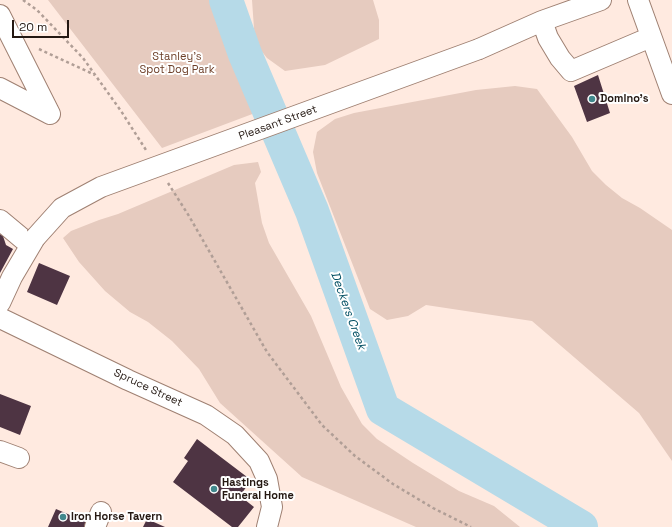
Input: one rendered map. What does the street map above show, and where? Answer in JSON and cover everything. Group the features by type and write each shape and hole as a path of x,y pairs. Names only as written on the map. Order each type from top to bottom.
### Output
{"street":[{"name":"Pleasant Street","path":"0,302 12,277 33,242 62,208 101,187 479,49 542,21 601,0"},
{"path":"638,0 672,94"},
{"path":"0,15 50,114 0,88"},
{"path":"542,21 552,45 560,58 571,71 651,37"},
{"path":"0,220 33,242"},
{"name":"Spruce Street","path":"0,318 128,380 206,415 235,435 259,461 267,479 272,507 267,527"},
{"path":"0,451 19,458"}],"path":[{"path":"23,0 37,10 83,58 146,150"},
{"path":"36,48 95,75"},
{"path":"164,177 189,216 267,352 322,425 355,456 393,484 433,508 471,527"}],"green space":[{"name":"Stanley's Spot Dog Park","path":"48,0 221,0 263,110 162,148"},
{"path":"252,0 373,0 379,20 379,39 325,65 285,71 267,58 255,43"},
{"path":"515,86 537,89 572,137 592,171 622,198 640,208 672,230 672,461 639,413 532,321 426,305 408,316 387,320 370,309 317,173 313,152 317,132 335,119 354,113 476,90"},
{"path":"258,162 261,172 255,183 262,223 269,243 311,316 341,387 362,424 377,439 413,463 459,491 494,506 520,527 416,527 302,477 220,403 199,369 172,341 148,322 130,312 105,291 79,262 63,238 71,231 118,214 234,165"}],"building":[{"name":"Domino's","path":"598,75 610,113 587,122 574,86"},
{"path":"0,234 3,236 6,245 13,249 0,273"},
{"path":"39,263 70,276 57,305 27,292"},
{"path":"0,394 31,406 20,435 0,427"},
{"name":"Hastings Funeral Home","path":"197,439 251,480 240,496 254,507 238,527 232,527 173,482 188,461 184,458"},
{"name":"Iron Horse Tavern","path":"56,509 91,524 89,527 48,527"},
{"path":"147,519 165,527 143,527"}],"waterway":[{"name":"Deckers Creek","path":"226,0 245,54 312,211 383,409 581,527"}],"place":[{"name":"Domino's","path":"592,99"},
{"name":"Hastings Funeral Home","path":"214,489"},
{"name":"Iron Horse Tavern","path":"63,517"}]}
